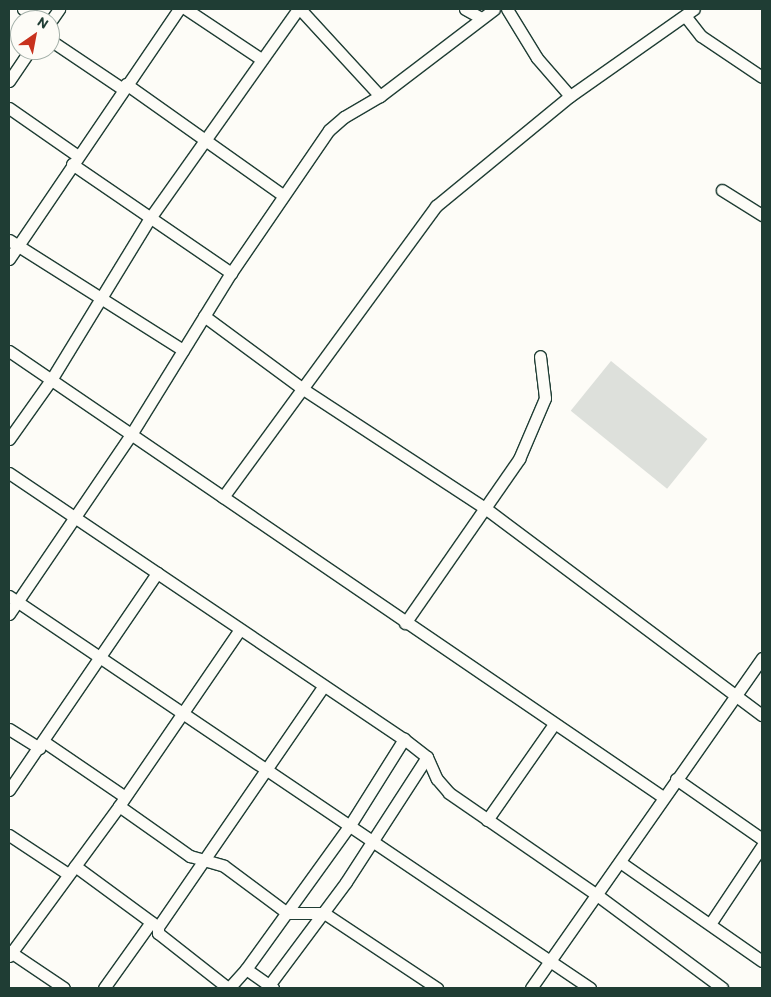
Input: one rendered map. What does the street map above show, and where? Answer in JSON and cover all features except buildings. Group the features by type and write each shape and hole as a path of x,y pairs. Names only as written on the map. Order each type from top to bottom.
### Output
{"street":[{"path":"9,259 13,243 75,160 179,9"},
{"path":"186,9 261,59"},
{"path":"9,439 51,380 98,299 150,218 206,141 261,59 299,9 380,96"},
{"path":"465,9 481,18"},
{"path":"9,614 13,599 75,518 132,433 231,273 329,130 344,117 380,96 494,9"},
{"path":"507,9 538,58 570,96"},
{"path":"223,497 304,390 436,206 570,96 690,13 702,36 762,77"},
{"path":"60,46 206,141 283,195"},
{"path":"9,81 23,60"},
{"path":"9,108 150,218 231,273"},
{"path":"722,190 762,216"},
{"path":"13,243 98,299 183,350"},
{"path":"204,316 304,390 485,508 762,715"},
{"path":"9,351 132,433 405,623 664,797"},
{"path":"405,623 519,459 545,398 540,356"},
{"path":"9,474 157,572 323,687 404,739 427,757 437,779 450,793 597,894 722,988"},
{"path":"9,790 157,572"},
{"path":"13,599 264,771 350,825 590,988"},
{"path":"64,988 10,953 122,801 240,629"},
{"path":"531,988 762,658"},
{"path":"104,988 205,859 323,687"},
{"path":"487,820 554,724"},
{"path":"9,728 41,745 122,801 190,856 224,866 287,913 324,913 437,988"},
{"path":"9,835 71,870 154,924 158,933 228,988 246,970 350,825 404,739"},
{"path":"246,970 270,987 324,913 427,757"},
{"path":"676,780 762,839"},
{"path":"710,924 762,846"},
{"path":"620,862 762,961"}],"shaded area":[{"path":"611,361 707,439 667,489 571,411"}]}
